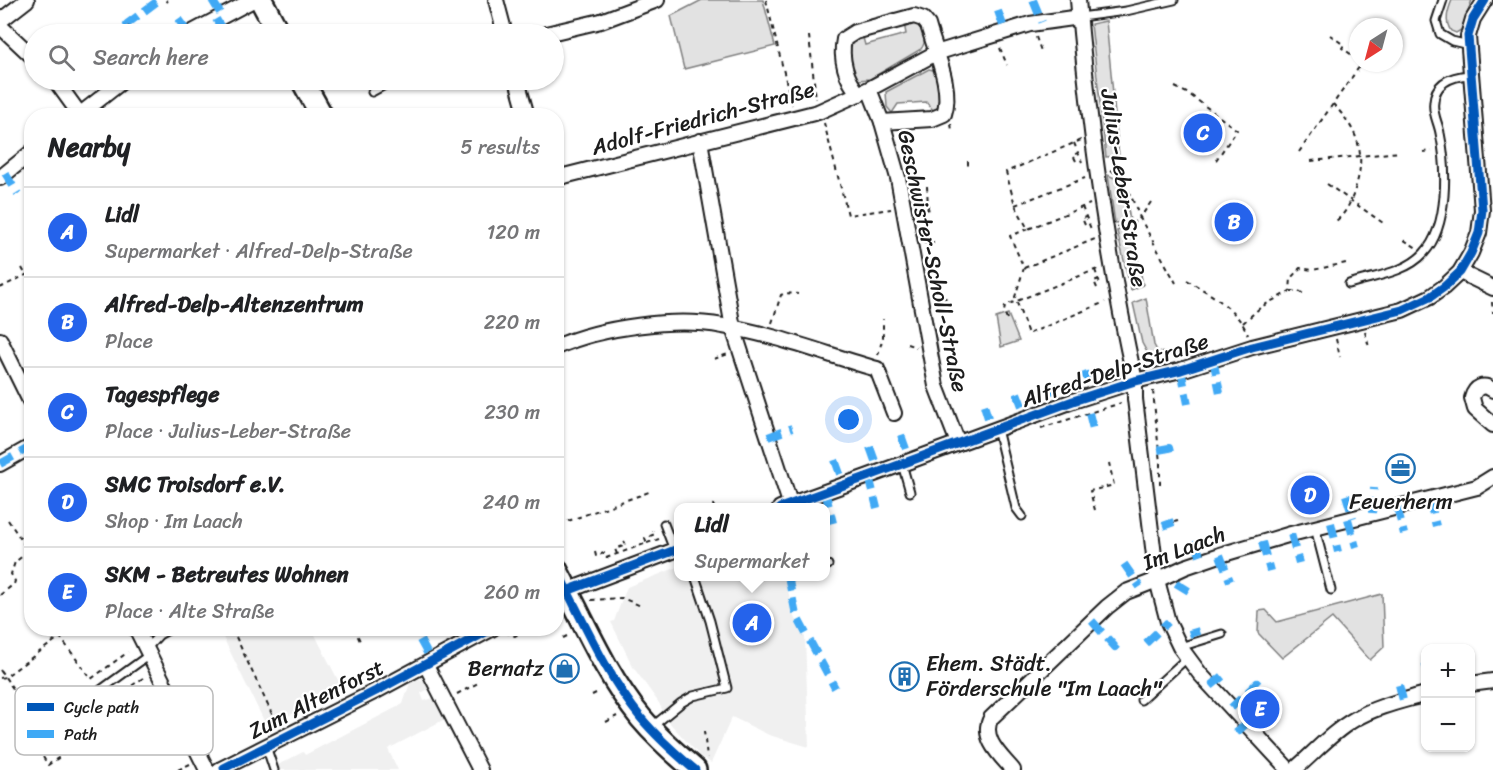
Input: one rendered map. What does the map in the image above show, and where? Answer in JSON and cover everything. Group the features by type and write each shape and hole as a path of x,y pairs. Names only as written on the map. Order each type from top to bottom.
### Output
{"main road":[{"path":"261,0 274,24"},
{"path":"308,90 318,108"},
{"path":"564,596 633,707 650,728 701,767"}],"street":[{"path":"0,21 27,0"},
{"path":"208,24 252,0"},
{"path":"496,0 502,24"},
{"path":"564,30 601,21 657,0"},
{"name":"Julius-Leber-Straße","path":"1078,0 1092,135 1111,263 1113,299 1135,381 1135,399 1157,580 1165,615 1183,652 1289,770"},
{"path":"1485,0 1470,27 1469,45 1482,210 1475,243 1460,272 1493,288"},
{"path":"864,92 850,83 846,73 843,45 848,34 914,16 920,17 926,21 936,53"},
{"name":"Adolf-Friedrich-Straße","path":"564,176 818,112 864,92 936,53 1030,24 1080,17"},
{"path":"0,26 24,49"},
{"name":"Geschwister-Scholl-Straße","path":"882,122 932,118 944,114 946,105 944,76 936,53"},
{"path":"62,90 74,108"},
{"path":"88,108 111,90"},
{"path":"520,90 525,108"},
{"name":"Geschwister-Scholl-Straße","path":"864,92 882,122 898,178 936,386 958,443"},
{"path":"700,141 733,328 782,503"},
{"path":"0,178 24,158"},
{"name":"Alfred-Delp-Straße","path":"792,503 1135,381 1181,370 1252,346 1402,310 1430,297 1460,272"},
{"path":"564,344 594,334 642,326 708,324 733,328 878,369 894,413"},
{"path":"0,340 24,389"},
{"path":"1493,390 1481,387 1474,391 1472,398 1475,409 1493,425"},
{"path":"0,464 24,450"},
{"name":"Im Laach","path":"1013,770 992,745 987,725 991,718 1126,592 1220,555 1315,528 1477,487 1493,477"},
{"path":"564,592 674,551"},
{"path":"140,636 164,686"},
{"name":"Zum Altenforst","path":"219,770 486,636"},
{"path":"426,665 480,770"},
{"path":"1475,683 1493,681"},
{"path":"1294,770 1336,732 1355,719 1386,705 1421,695"},
{"path":"199,755 207,770"}],"lane":[{"path":"1080,17 1126,11 1174,0"},
{"path":"1443,0 1436,21 1440,34 1452,41 1469,45"},
{"path":"1348,284 1396,271 1408,266 1424,254 1439,228 1445,178 1440,132 1434,114 1434,101 1438,90 1445,82 1455,76 1470,75"},
{"path":"372,92 376,90"},
{"path":"997,429 1016,508 1022,516"},
{"path":"902,464 910,492"},
{"path":"664,524 674,546"},
{"path":"1315,528 1331,590"},
{"path":"650,728 693,696 727,688 710,621 697,581"},
{"path":"1141,700 1183,652 1222,634"},
{"path":"103,686 147,652 158,636"},
{"path":"266,746 274,770"}],"path":[{"path":"766,0 795,119"},
{"path":"994,34 1007,65"},
{"path":"1330,35 1344,45 1342,48 1349,53"},
{"path":"809,36 818,112 823,118 848,215 903,207"},
{"path":"1299,152 1356,72"},
{"path":"1175,87 1237,129 1214,163"},
{"path":"1333,104 1349,123 1361,156 1358,181 1351,200 1342,216 1336,221"},
{"path":"951,122 951,130 954,130"},
{"path":"1034,234 1015,206 1006,172 1092,135"},
{"path":"1074,143 1078,153 1097,172"},
{"path":"1311,161 1400,152"},
{"path":"1076,161 1073,155 1078,153"},
{"path":"968,161 968,169"},
{"path":"1023,165 1025,170"},
{"path":"1015,206 1097,172 1117,175 1129,190 1140,218 1176,283"},
{"path":"1327,184 1386,225"},
{"path":"927,186 928,209"},
{"path":"1095,270 1113,299 1028,334 1015,297 1024,268 1010,236 1101,199"},
{"path":"1105,228 1131,224 1140,218 1151,202"},
{"path":"1024,268 1095,239 1082,207"},
{"path":"1062,215 1064,220"},
{"path":"1085,225 1082,218 1086,217"},
{"path":"1404,240 1424,254"},
{"path":"1007,319 1005,307 1016,301 1111,263"},
{"path":"1290,291 1291,278 1300,268 1313,270 1346,263"},
{"path":"22,268 24,272"},
{"path":"0,288 24,276"},
{"path":"1074,278 1075,282"},
{"path":"1097,288 1094,281 1099,279"},
{"path":"1187,280 1216,298 1243,323 1252,346"},
{"path":"1243,323 1261,308 1290,291 1303,292 1305,295"},
{"path":"1039,292 1041,298"},
{"path":"768,337 780,297 785,293 798,294"},
{"path":"878,369 876,364 883,337 883,319"},
{"path":"1333,326 1340,357"},
{"path":"907,344 917,347"},
{"path":"1151,377 1160,463 1160,494"},
{"path":"1041,428 1119,404"},
{"path":"1095,510 1090,491 1114,485 1109,463"},
{"path":"638,491 640,496"},
{"path":"568,521 649,492"},
{"path":"605,503 607,507"},
{"path":"584,509 586,515"},
{"path":"8,520 24,544"},
{"path":"606,558 647,543 645,538 655,534 653,531"},
{"path":"617,554 615,549 626,545 624,542"},
{"path":"594,552 596,556 604,553 612,573"},
{"path":"0,596 14,584 15,580 11,574 15,562 24,555"},
{"path":"601,599 622,598 641,606"},
{"path":"358,636 360,641"},
{"path":"236,637 264,694 282,738"},
{"path":"0,678 5,677 60,638 92,679 128,652"},
{"path":"28,652 32,657"},
{"path":"77,660 81,657"},
{"path":"375,662 378,666"},
{"path":"0,670 15,691"},
{"path":"131,686 142,678"},
{"path":"444,700 480,682"},
{"path":"701,767 704,731"},
{"path":"43,757 48,765 60,756"}],"shaded area":[{"path":"702,0 763,0 775,46 684,69 671,16"},
{"path":"1452,0 1472,0 1461,30 1456,33 1451,31 1447,19"},
{"path":"1106,21 1119,156 1106,157 1091,24"},
{"path":"904,23 917,23 921,29 924,39 921,49 870,79 857,80 850,71 850,41 862,34 865,45 906,34"},
{"path":"929,69 933,70 939,84 938,109 934,111 926,102 898,104 892,113 887,107 886,92"},
{"path":"1108,175 1119,182 1122,188 1130,221 1115,223"},
{"path":"1132,228 1143,285 1131,290 1117,231"},
{"path":"1146,298 1154,345 1158,352 1166,353 1155,356 1148,354 1142,343 1133,303"},
{"path":"1008,314 1019,341 1001,347 996,318"},
{"path":"674,569 674,581 786,581 794,617 805,637 809,747 769,735 732,717 711,763 700,756 667,720 659,703 633,667 611,622 614,621 627,587"},
{"path":"1382,594 1384,647 1370,660 1332,618 1282,658 1258,633 1259,611 1266,610 1277,622"},
{"path":"222,636 316,636 342,688 267,727"},
{"path":"420,679 429,689 421,693 424,701 433,698 445,719 388,749 398,770 268,770 303,752 305,755 403,704 410,683"}],"marked path":[{"path":"127,24 159,0"},
{"path":"212,0 222,16"},
{"path":"1033,0 1042,22"},
{"path":"998,11 1005,31"},
{"path":"178,19 182,24"},
{"path":"216,19 219,24"},
{"path":"5,173 18,194"},
{"path":"1213,359 1220,393"},
{"path":"1181,370 1188,404"},
{"path":"1084,372 1088,381"},
{"path":"1052,384 1055,394"},
{"path":"1017,393 1022,406"},
{"path":"984,405 988,418"},
{"path":"1089,413 1093,429"},
{"path":"768,437 792,428"},
{"path":"901,435 906,449"},
{"path":"870,447 875,461"},
{"path":"1158,450 1169,448 1170,452"},
{"path":"0,464 24,450"},
{"path":"835,460 844,485"},
{"path":"869,476 877,508"},
{"path":"1372,513 1374,488"},
{"path":"825,491 828,503"},
{"path":"1346,495 1353,518"},
{"path":"1429,499 1436,526"},
{"path":"1397,507 1404,534"},
{"path":"830,511 833,523"},
{"path":"1348,519 1356,547"},
{"path":"1163,526 1174,522"},
{"path":"1331,523 1338,552"},
{"path":"1291,534 1299,563"},
{"path":"1195,541 1202,561"},
{"path":"1262,542 1270,571"},
{"path":"1220,555 1230,581"},
{"path":"1124,564 1140,587"},
{"path":"789,581 796,615 835,688"},
{"path":"1176,583 1192,593"},
{"path":"1092,621 1115,647 1117,645"},
{"path":"1146,643 1168,622"},
{"path":"1189,634 1199,631"},
{"path":"420,640 432,662"},
{"path":"1211,686 1223,676"},
{"path":"1231,708 1257,683 1270,697"},
{"path":"1399,685 1403,700"},
{"path":"1236,733 1246,724"}],"cycle path":[{"path":"794,503 1073,401 1252,347 1402,310 1430,297 1444,287 1460,272 1479,233 1482,210 1468,36 1473,19 1485,0"},
{"path":"564,592 674,551"},
{"path":"564,585 605,665 628,701 654,732 695,770"},
{"path":"224,768 478,636"}],"place":[{"name":"Tagespflege","path":"1203,133"},
{"name":"Alfred-Delp-Altenzentrum","path":"1234,222"},
{"name":"Feuerherm","path":"1401,469"},
{"name":"SMC Troisdorf e.V.","path":"1310,495"},
{"name":"Lidl","path":"752,623"},
{"name":"Bernatz","path":"565,668"},
{"name":"Ehem. Städt. Förderschule \"Im Laach\"","path":"905,676"},
{"name":"SKM - Betreutes Wohnen","path":"1260,709"}]}
